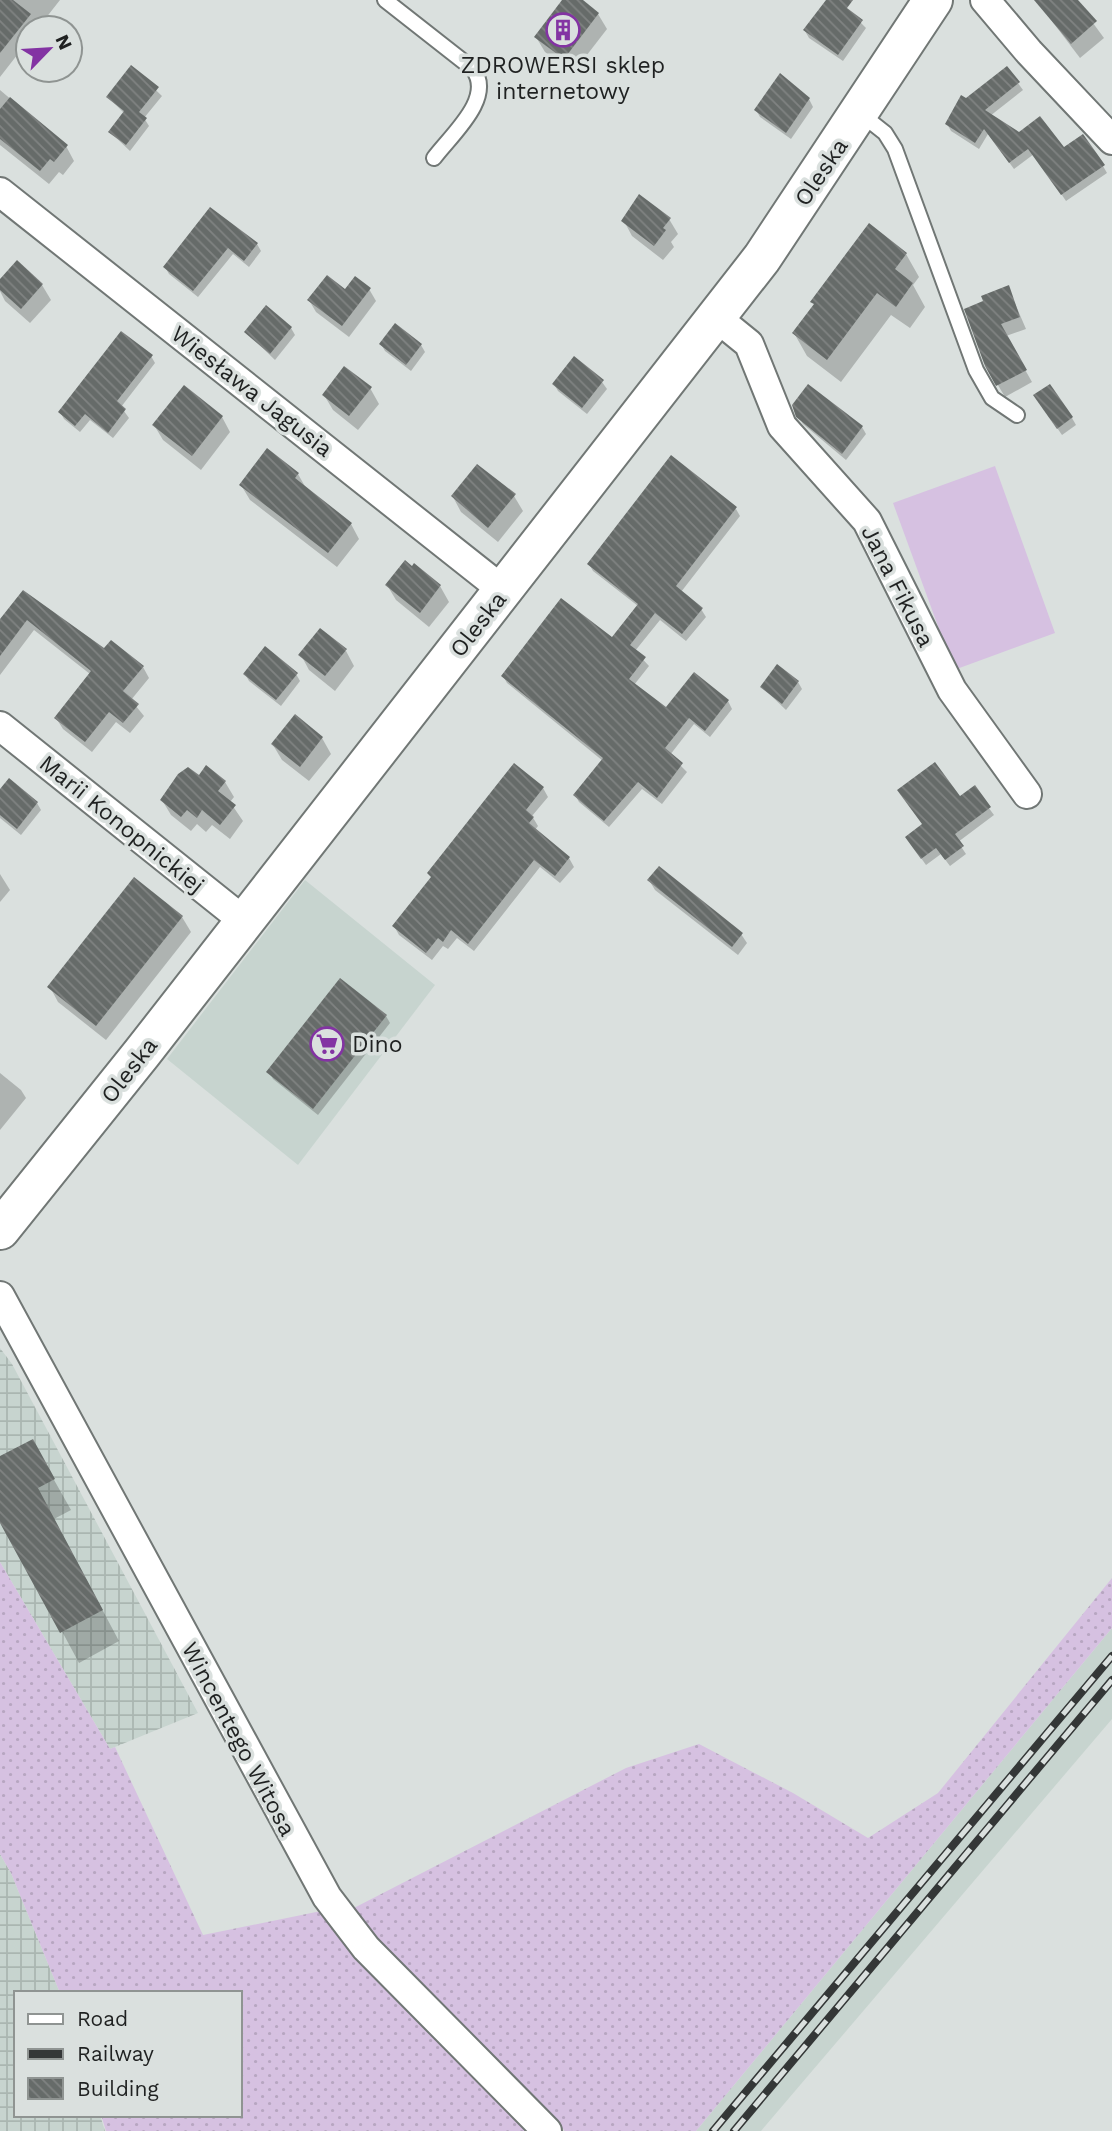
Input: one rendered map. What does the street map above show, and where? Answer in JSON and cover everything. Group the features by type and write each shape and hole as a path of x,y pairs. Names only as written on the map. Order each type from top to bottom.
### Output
{"street":[{"name":"Oleska","path":"0,1230 717,318 762,258 933,0"},
{"path":"985,0 1029,52 1112,140"},
{"name":"Wiesława Jagusia","path":"0,192 504,591"},
{"name":"Jana Fikusa","path":"717,318 749,344 782,426 867,521 946,680 966,712 1027,794"},
{"name":"Marii Konopnickiej","path":"0,726 244,921"},
{"name":"Wincentego Witosa","path":"0,1296 327,1897 366,1948 547,2131"}],"lane":[{"path":"384,0 473,69 480,82 480,98 434,158"},
{"path":"859,114 885,133 895,149 954,318 984,386 1002,407 1017,415"}],"shaded area":[{"path":"995,466 1055,633 954,670 893,503"},
{"path":"305,880 435,985 298,1165 167,1059"},
{"path":"0,1348 12,1364 198,1713 110,1749 0,1562"},
{"path":"0,1562 110,1749 115,1747 203,1935 321,1911 530,2131 106,2131 102,2117 242,2117 242,1991 59,1991 11,1873 0,1854"},
{"path":"1112,1578 1112,1628 696,2131 565,2131 350,1910 626,1768 699,1744 793,1793 868,1838 938,1793"},
{"path":"1112,1628 1112,1719 761,2131 696,2131"},
{"path":"0,1854 11,1873 59,1991 14,1991 14,2117 101,2117 105,2131 0,2131"}],"building":[{"path":"0,0 13,0 31,14 14,14 14,35 0,53"},
{"name":"ZDROWERSI sklep internetowy","path":"562,0 583,0 599,13 564,59 534,37"},
{"path":"826,0 853,0 847,8 863,20 838,55 803,30"},
{"path":"1034,0 1078,0 1097,21 1071,44"},
{"path":"131,65 159,87 139,112 147,118 126,145 108,132 124,111 106,97"},
{"path":"1007,66 1020,82 985,110 1019,132 1040,116 1064,147 1083,134 1105,165 1061,195 1028,149 1009,163 984,129 975,143 945,124 961,95 966,98"},
{"path":"780,73 810,98 786,133 754,110"},
{"path":"10,97 68,145 54,162 50,159 40,171 0,139 0,109"},
{"path":"639,194 671,218 654,246 621,221"},
{"path":"210,207 258,243 244,261 228,248 193,291 163,267"},
{"path":"869,223 907,253 895,269 913,283 896,307 877,293 827,360 792,333 814,304 810,302"},
{"path":"17,260 43,284 21,309 0,290 0,279"},
{"path":"327,275 345,289 355,276 371,288 342,326 307,300"},
{"path":"1009,285 1020,317 1001,324 1027,370 996,386 985,366 964,309 983,301 981,296"},
{"path":"266,305 292,327 270,354 244,332"},
{"path":"395,323 422,344 406,365 379,344"},
{"path":"121,331 153,355 117,401 126,409 108,433 85,414 75,426 58,412"},
{"path":"574,356 604,380 582,408 552,384"},
{"path":"344,366 372,387 349,416 322,395"},
{"path":"808,384 863,426 842,454 796,417 792,405"},
{"path":"1050,384 1073,417 1057,429 1033,395"},
{"path":"184,385 223,416 192,456 152,425"},
{"path":"267,448 299,473 295,478 352,523 328,553 239,485"},
{"path":"671,455 737,507 676,586 703,608 682,634 655,613 630,645 646,657 629,679 666,707 694,672 729,700 705,731 689,718 665,748 683,763 657,798 638,782 604,821 573,795 603,758 501,676 561,598 612,637 638,604 587,564"},
{"path":"477,464 516,494 488,528 451,496"},
{"path":"405,560 412,566 414,563 441,585 420,613 385,585"},
{"path":"23,590 104,648 111,640 144,666 123,691 139,704 123,723 109,712 85,742 54,718 91,671 27,620 0,656 0,619"},
{"path":"320,628 347,649 325,676 298,655"},
{"path":"265,646 298,673 276,700 243,674"},
{"path":"777,664 799,681 782,704 760,687"},
{"path":"295,714 323,737 300,767 271,744"},
{"path":"935,762 960,796 975,785 991,807 955,834 964,846 945,860 936,848 921,859 905,837 922,824 897,790"},
{"path":"514,763 544,787 526,810 534,817 529,823 570,857 555,876 534,860 468,944 451,930 443,942 438,938 426,953 392,926 431,877 427,873"},
{"path":"206,765 226,781 218,791 236,805 220,825 202,810 197,818 187,810 181,817 160,800 178,774 188,767 199,775"},
{"path":"9,778 38,802 17,829 0,815 0,789"},
{"path":"659,866 743,933 732,947 647,880"},
{"path":"134,877 183,916 96,1026 47,987"},
{"name":"Dino","path":"340,978 387,1015 313,1109 266,1072"},
{"path":"33,1439 55,1479 38,1488 103,1610 60,1633 0,1523 0,1456"}],"railway":[{"path":"713,2131 1112,1656"},
{"path":"734,2131 1112,1680"}],"place":[{"name":"ZDROWERSI sklep internetowy","path":"563,30"},
{"name":"Dino","path":"327,1044"}]}
